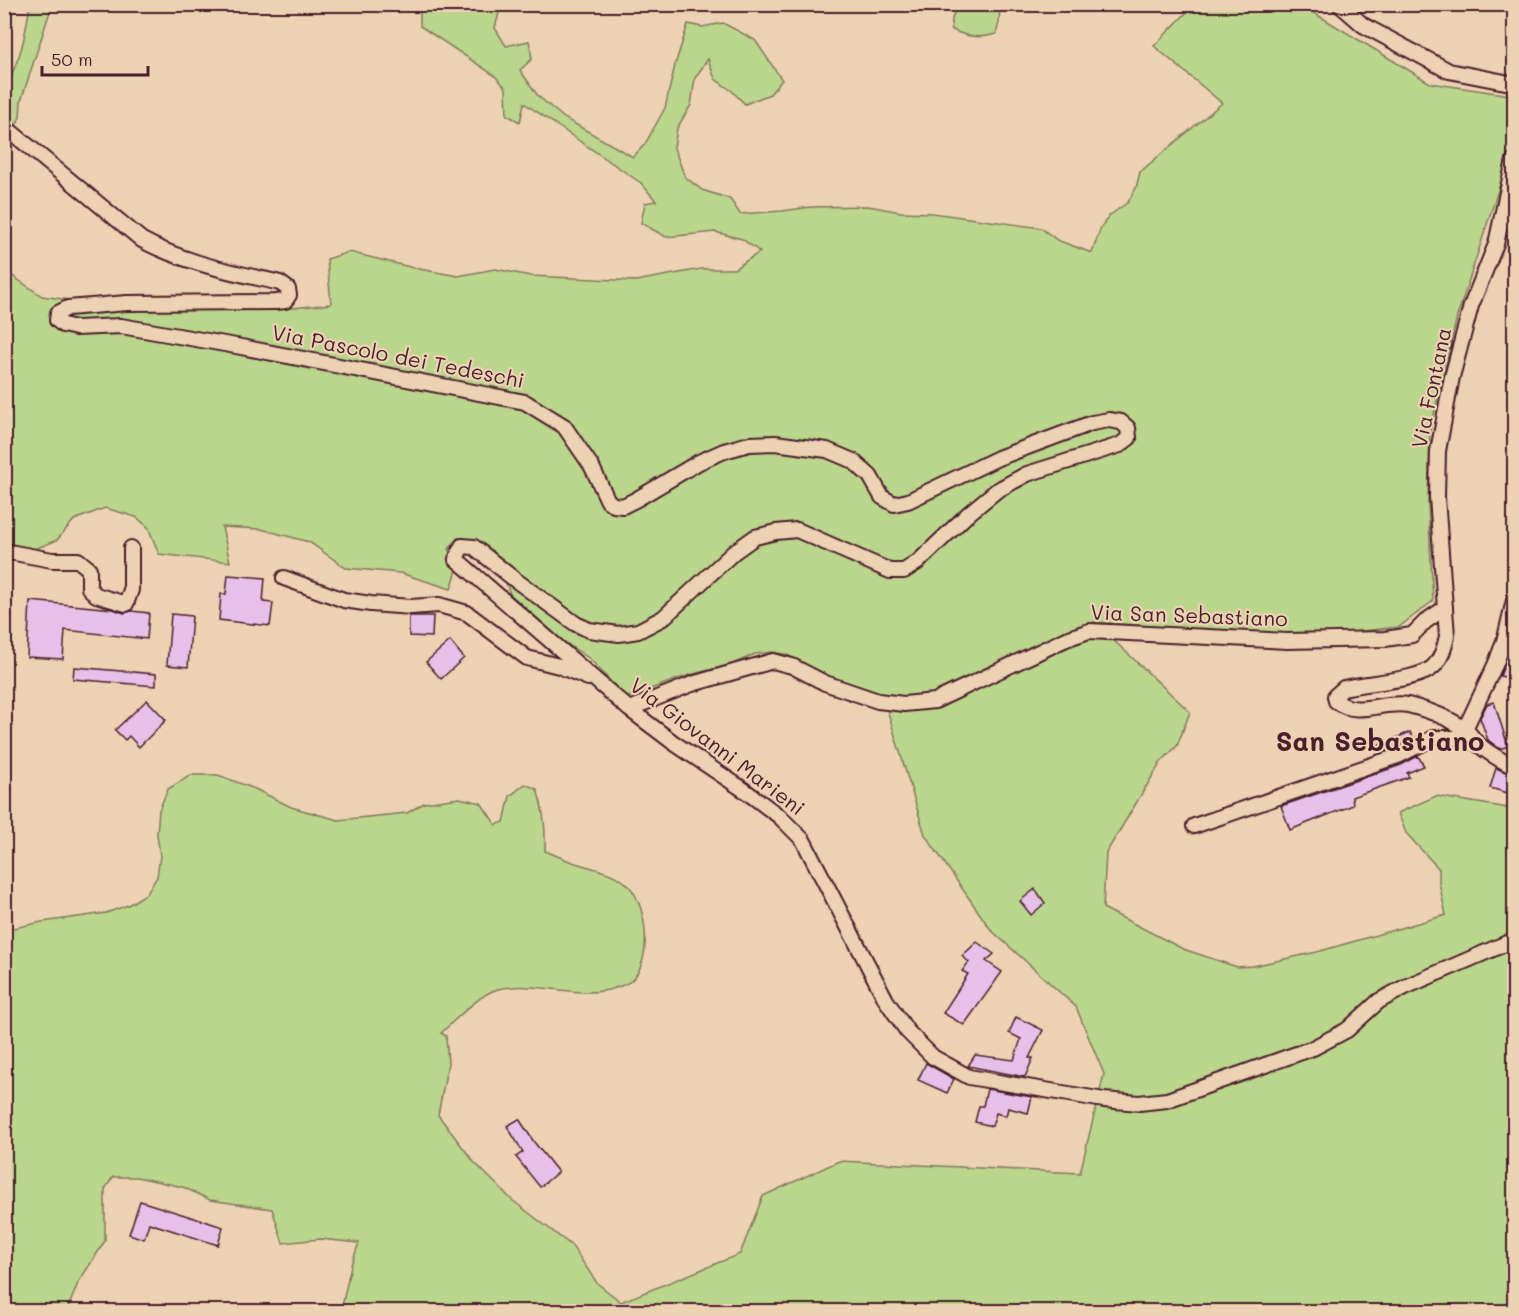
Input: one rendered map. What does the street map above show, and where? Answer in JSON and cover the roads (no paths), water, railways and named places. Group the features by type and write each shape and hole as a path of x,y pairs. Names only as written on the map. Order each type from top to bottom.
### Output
{"street":[{"path":"1339,4 1364,25 1449,71 1510,83 1515,86"},
{"name":"Via Pascolo dei Tedeschi","path":"4,126 142,240 199,263 280,283 289,294 285,301 276,303 127,303 68,308 58,313 57,320 63,325 76,328 121,326 525,402 564,426 592,466 608,501 614,505 623,506 699,462 724,451 749,444 775,443 827,450 853,461 870,476 882,497 894,504 908,501 998,458 1092,423 1109,420 1121,422 1128,428 1129,438 1120,446 1027,474 996,491 904,572 890,572 797,530 776,532 755,537 741,547 663,618 638,631 619,634 589,630 554,609 474,547 462,546 456,559"},
{"name":"Via Fontana","path":"1465,729 1432,711 1403,704 1354,709 1342,706 1336,701 1335,696 1344,688 1418,675 1435,665 1443,651 1447,632 1437,497 1438,451 1452,377 1471,306 1496,244 1511,167 1515,160"},
{"path":"4,551 52,560 78,560 89,570 89,588 96,595 126,604 131,590 133,558 131,548"},
{"name":"Via Giovanni Marieni","path":"456,559 628,709 770,810 803,840 885,1000 907,1031 933,1057 969,1077 1104,1100 1138,1103 1167,1100 1313,1048 1347,1030 1379,1001 1405,987 1515,939"},
{"path":"284,578 344,600 411,607 439,605 467,613 527,658 559,666 599,683"},
{"path":"1194,826 1398,756 1433,738 1458,738 1465,729 1496,663 1515,600"},
{"name":"Via San Sebastiano","path":"628,709 692,684 773,661 792,666 825,683 878,701 904,704 935,701 1066,639 1089,631 1287,641 1385,639 1412,634 1445,608"},
{"path":"1465,729 1477,744 1515,767"}],"district":[{"name":"San Sebastiano","path":"1380,742"}]}
